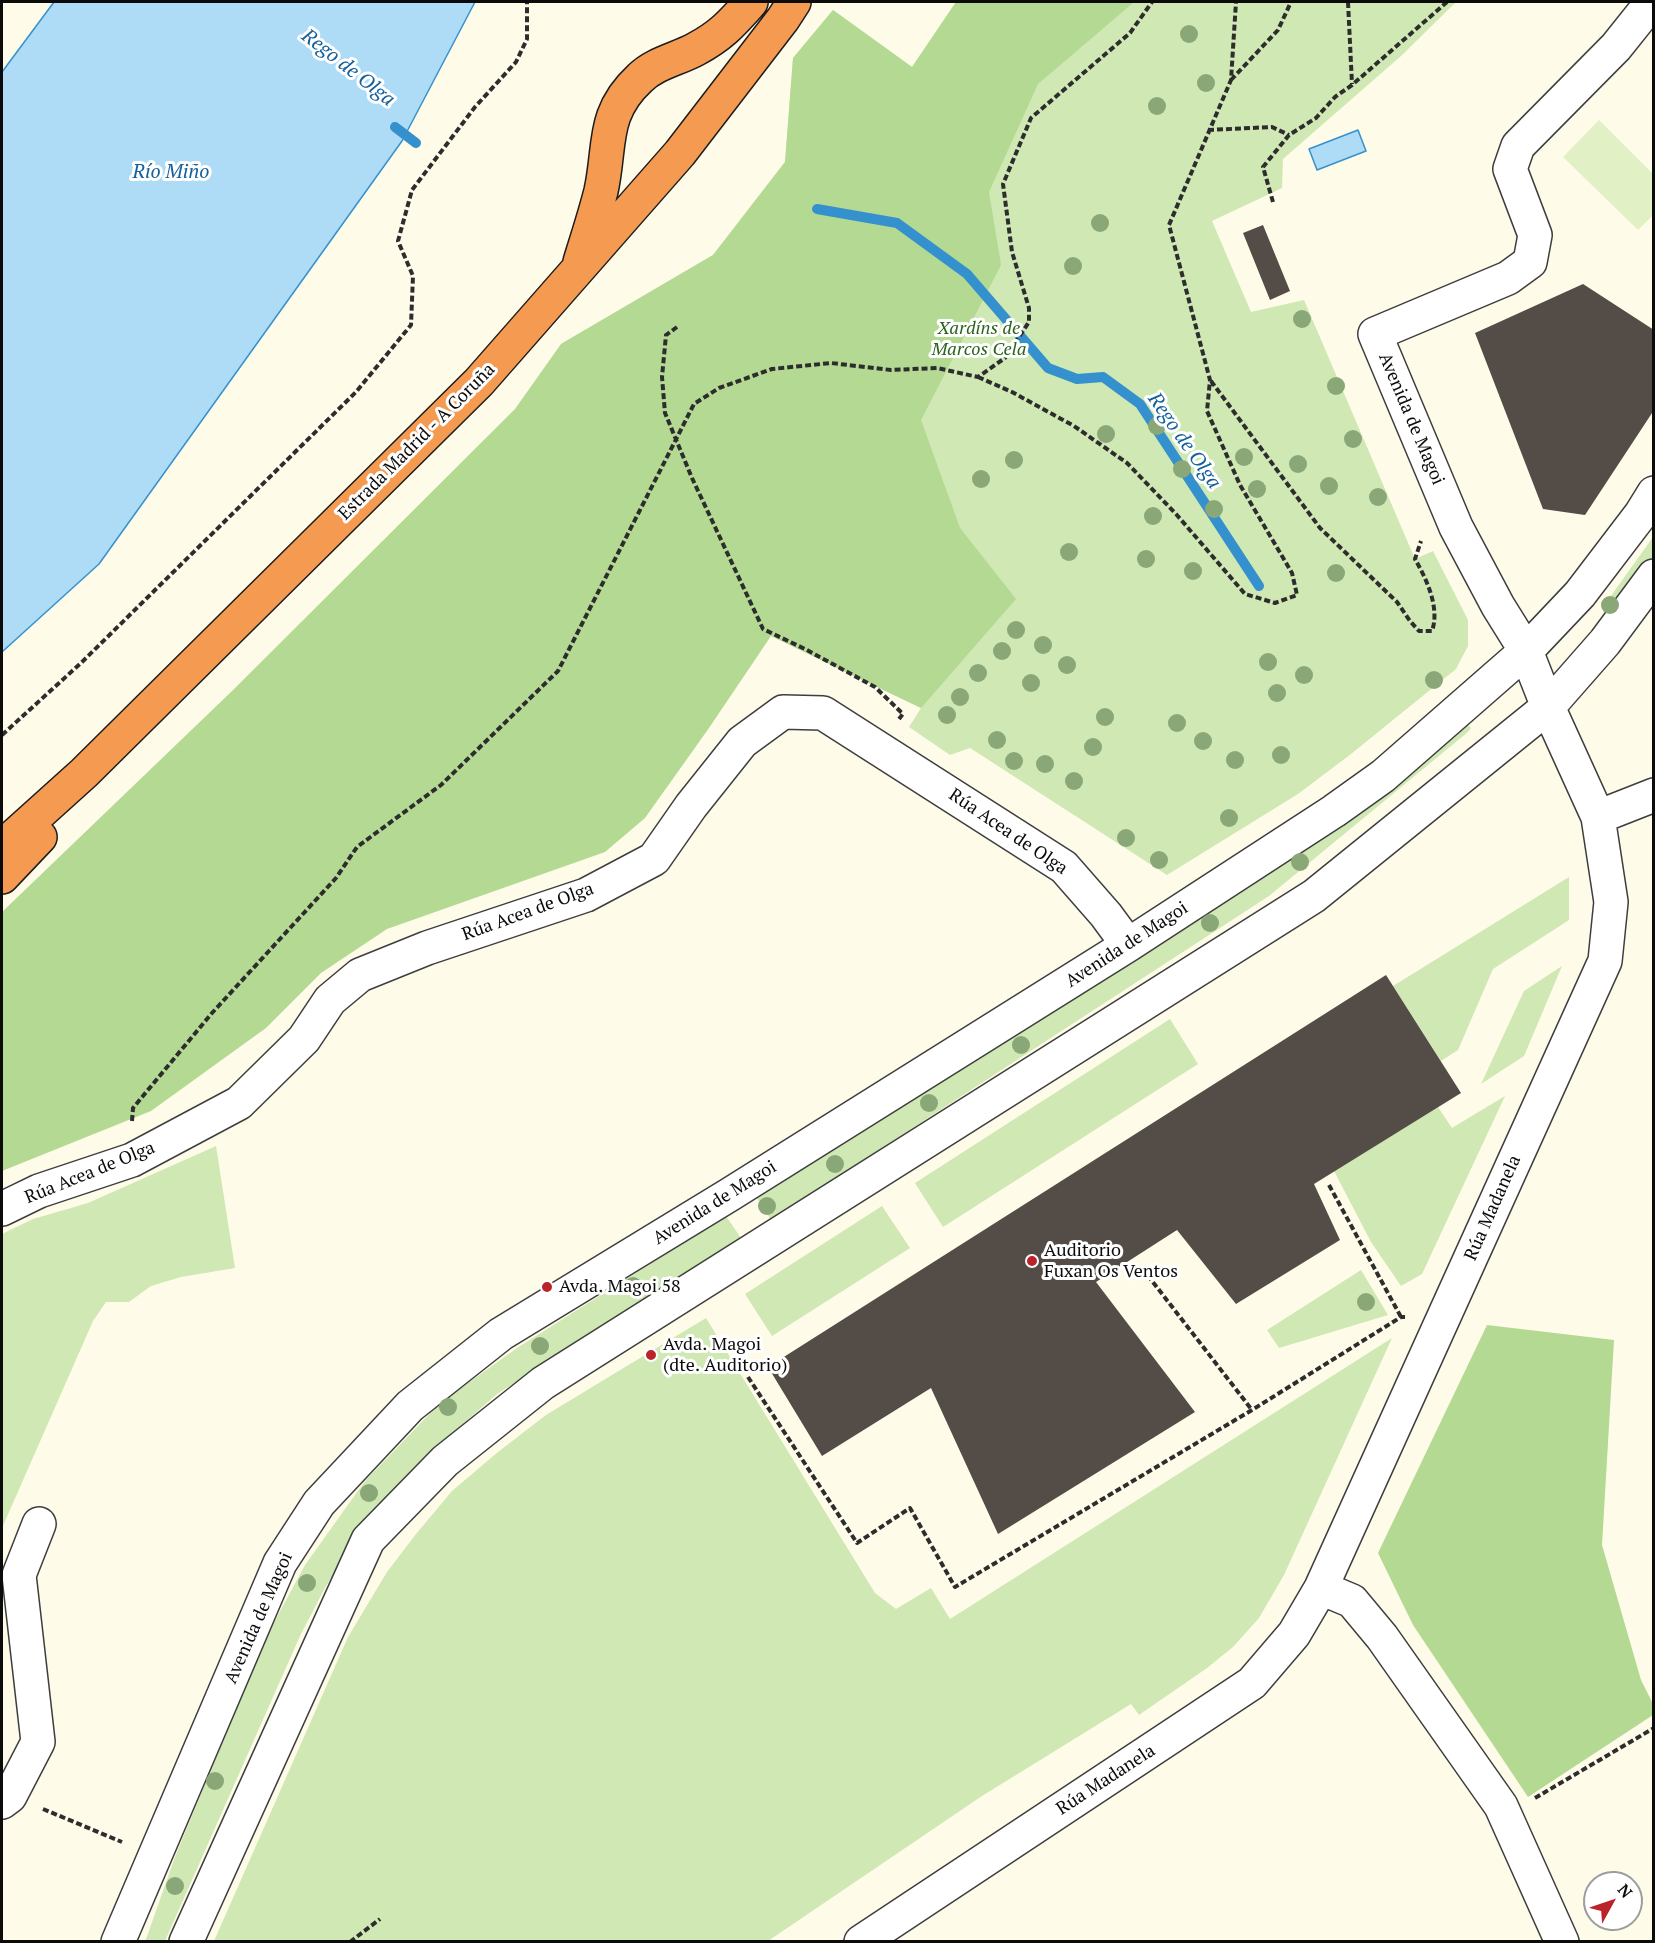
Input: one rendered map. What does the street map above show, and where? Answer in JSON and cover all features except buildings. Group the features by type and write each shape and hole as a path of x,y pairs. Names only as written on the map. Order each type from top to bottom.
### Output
{"highway":[{"path":"578,271 601,190 615,109 640,77 674,58 694,51 725,32 751,2"},
{"name":"Estrada Madrid - A Coruña","path":"2,847 84,773 479,382 680,153 783,20 794,2"},
{"path":"2,877 189,670"}],"street":[{"name":"Avenida de Magoi","path":"1548,707 1526,651 1498,606 1456,527 1376,334 1508,278 1530,262 1535,235 1510,169 1518,146 1616,47 1652,2"},
{"name":"Avenida de Magoi","path":"118,1941 280,1563 319,1503 410,1406 501,1334 719,1202 1128,945 1334,811 1383,776 1526,651 1580,594 1641,514 1653,493"},
{"path":"186,1941 368,1540 445,1461 543,1383 1314,896 1548,707 1605,642 1653,576"},
{"name":"Rúa Madanela","path":"861,1941 1252,1683 1294,1634 1321,1587 1605,962 1611,902 1598,817 1548,707"},
{"name":"Rúa Acea de Olga","path":"2,1209 39,1191 132,1160 239,1103 304,1039 330,1000 360,975 428,948 586,895 654,859 742,742 783,712 823,713 1064,867 1106,915 1128,945"},
{"path":"1598,817 1653,795"},
{"path":"2,1802 10,1796 38,1742 19,1575 39,1524"},
{"path":"1321,1587 1352,1601 1382,1637 1501,1806 1562,1941"}],"path":[{"path":"2,735 81,663 356,393 411,325 413,276 398,241 412,190 475,107 516,62 528,39 527,2"},
{"path":"978,377 1005,358 1029,322 1029,308 1012,252 1003,184 1031,118 1130,33 1152,2"},
{"path":"1231,80 1236,2"},
{"path":"131,1132 133,1108 212,1013 336,878 357,847 441,785 558,671 694,404 719,388 772,369 831,363 891,370 937,368 978,377 1012,392 1074,426 1128,464 1176,514 1245,594 1275,603 1297,595 1292,573 1240,485 1207,411 1210,380 1169,225 1231,80 1278,30 1291,2"},
{"path":"1348,2 1352,85"},
{"path":"1273,202 1263,167 1289,135 1316,118 1335,97 1352,85 1447,2"},
{"path":"1208,130 1272,127 1289,135"},
{"path":"677,327 666,335 662,377 665,412 692,478 763,629 875,687 903,714 897,722"},
{"path":"1210,380 1320,528 1397,602 1419,631 1432,631 1436,619 1424,574 1415,559 1421,541"},
{"path":"1329,1185 1401,1317"},
{"path":"1142,1268 1252,1410"},
{"path":"748,1377 856,1543 910,1508 955,1587 1252,1410 1401,1317 1408,1318"},
{"path":"1534,1798 1653,1728"},
{"path":"41,1809 123,1842"},
{"path":"350,1941 380,1919"}],"green space":[{"name":"Xardíns de Marcos Cela","path":"956,2 1456,2 1401,56 1283,159 1282,188 1212,221 1251,312 1304,300 1415,559 1433,551 1468,620 1468,646 1456,669 1351,754 1298,794 1167,875 970,748 950,755 909,727 921,708 771,636 561,344 713,255 785,162 793,58 833,10 912,67"},
{"path":"956,2 1134,2 1038,84 989,192 1001,265 921,420 960,528 1016,599 921,708 771,636 645,818 605,852 387,929 321,973 266,1028 151,1111 2,1171 2,912 231,692 515,409 561,344 713,255 785,162 793,58 833,10 912,67"},
{"path":"1599,120 1653,174 1653,215 1638,230 1563,157"},
{"path":"1653,537 1653,557 1609,612 1603,607"},
{"path":"1467,724 1471,728 1468,732 1269,896 771,1220 756,1197"},
{"path":"1569,877 1569,920 1493,969 1458,1050 1441,1061 1393,986"},
{"path":"1562,966 1524,1056 1481,1084 1524,991"},
{"path":"1170,1019 1198,1064 943,1227 915,1183"},
{"path":"1505,1096 1422,1274 1401,1286 1371,1242 1334,1171 1438,1107 1452,1128"},
{"path":"216,1146 235,1268 181,1277 151,1286 129,1302 106,1302 93,1321 2,1528 2,1234 33,1219 88,1203"},
{"path":"882,1206 910,1248 772,1336 745,1294"},
{"path":"726,1216 741,1238 497,1394 432,1451 374,1512 326,1586 300,1636 165,1941 145,1942 175,1857 264,1641 305,1565 365,1481 439,1404 517,1348"},
{"path":"1361,1270 1388,1315 1279,1348 1267,1330"},
{"path":"706,1318 875,1593 896,1609 931,1588 950,1619 1392,1338 1284,1575 1259,1618 1233,1647 1139,1715 1131,1704 982,1796 768,1941 214,1941 348,1637 387,1572 416,1534 452,1491 546,1415"},
{"path":"1487,1325 1614,1340 1602,1545 1641,1680 1653,1704 1653,1715 1528,1797 1413,1625 1378,1553"}],"water":[{"name":"Río Miño","path":"54,2 475,2 402,141 99,564 2,652 2,72"},
{"path":"1358,130 1366,151 1317,170 1309,149"}],"waterway":[{"name":"Rego de Olga","path":"395,127 416,143"},
{"name":"Rego de Olga","path":"817,209 897,223 967,274 1048,368 1077,379 1103,377 1140,404 1259,586"}],"place":[{"name":"Auditorio Fuxan Os Ventos","path":"1032,1261"},
{"name":"Avda. Magoi 58","path":"547,1287"},
{"name":"Avda. Magoi (dte. Auditorio)","path":"651,1355"}]}
